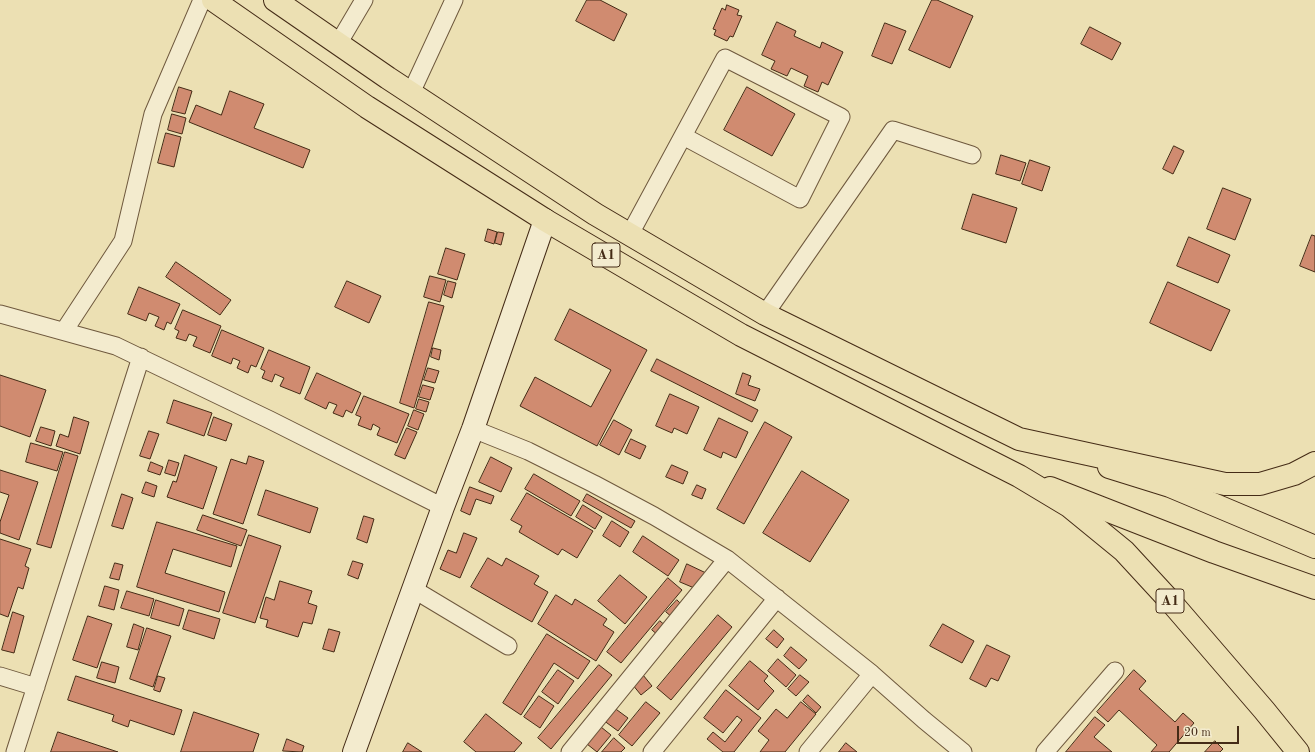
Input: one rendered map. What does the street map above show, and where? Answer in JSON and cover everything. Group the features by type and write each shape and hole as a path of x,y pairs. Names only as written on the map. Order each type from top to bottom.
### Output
{"main road":[{"name":"A1","path":"212,0 367,107 545,220 741,335 1019,476 1069,506 1124,551 1171,602 1298,752"},
{"name":"A1","path":"278,1 338,44 595,214 765,314 1019,439"},
{"path":"1019,439 1225,484 1260,484 1294,474 1315,463"},
{"path":"1019,439 1170,486 1315,547"},
{"path":"1019,476 1214,552 1315,588"}],"street":[{"path":"64,331 122,242 153,114 202,0"},
{"path":"338,44 364,0"},
{"path":"411,93 454,0"},
{"path":"630,234 725,58 841,117 800,199 683,136"},
{"path":"765,314 893,130 972,155"},
{"path":"354,752 473,429 545,220"},
{"path":"0,314 116,346 270,420 444,507"},
{"path":"15,752 141,357"},
{"path":"473,429 528,451 594,484 654,516 727,559 872,674 962,752"},
{"path":"570,752 727,559"},
{"path":"413,590 508,646"},
{"path":"652,752 777,598"},
{"path":"1045,752 1115,671"},
{"path":"808,752 872,674"},
{"path":"0,676 36,686"}],"building":[{"path":"587,0 600,0 627,14 614,41 576,21"},
{"path":"932,0 937,0 973,16 950,68 909,50"},
{"path":"727,5 739,10 737,15 742,16 733,37 730,36 727,41 714,35 716,30 713,29 722,8 725,10"},
{"path":"777,22 796,31 794,36 820,48 822,42 843,52 828,85 822,82 818,92 804,86 808,76 791,68 787,76 771,69 775,61 762,55"},
{"path":"885,23 906,31 892,64 872,56"},
{"path":"1090,27 1121,43 1112,60 1081,44"},
{"path":"179,87 192,91 185,114 172,111"},
{"path":"747,87 795,114 772,156 724,130"},
{"path":"230,91 264,104 254,128 310,150 303,168 189,122 196,105 221,115"},
{"path":"172,114 186,118 182,134 168,130"},
{"path":"166,133 181,137 174,167 158,163"},
{"path":"1174,146 1184,151 1173,174 1163,169"},
{"path":"1001,155 1026,163 1020,181 996,174"},
{"path":"1030,160 1050,167 1042,191 1022,184"},
{"path":"1223,188 1251,199 1235,240 1207,229"},
{"path":"973,194 1017,208 1006,243 962,229"},
{"path":"488,229 497,232 494,244 485,241"},
{"path":"498,232 504,233 501,245 495,243"},
{"path":"1312,235 1315,236 1315,272 1300,266"},
{"path":"1189,237 1230,255 1218,283 1177,266"},
{"path":"446,248 465,254 457,280 438,274"},
{"path":"176,262 231,300 220,315 166,277"},
{"path":"430,276 446,280 440,302 424,297"},
{"path":"347,281 381,296 369,323 335,307"},
{"path":"448,281 456,283 452,298 444,295"},
{"path":"1168,282 1230,310 1211,351 1150,323"},
{"path":"139,287 180,304 171,324 167,322 164,330 155,326 159,317 149,313 146,321 128,314"},
{"path":"429,302 444,306 414,408 400,403"},
{"path":"570,309 647,350 597,446 520,406 535,377 591,407 611,370 555,340"},
{"path":"183,310 221,326 210,353 193,346 197,337 189,334 186,341 176,338 179,331 175,329"},
{"path":"222,330 264,348 256,367 251,365 248,373 237,368 240,361 233,358 231,364 212,356"},
{"path":"433,348 441,350 439,360 431,357"},
{"path":"269,350 310,367 300,394 280,386 284,378 275,374 272,382 262,378 265,371 261,369"},
{"path":"657,359 758,410 752,422 651,371"},
{"path":"428,368 439,371 435,383 424,380"},
{"path":"317,373 361,393 352,413 346,410 343,417 333,413 337,405 329,402 326,409 305,399"},
{"path":"743,373 751,376 748,385 760,389 755,401 736,394"},
{"path":"0,375 46,390 30,437 0,426"},
{"path":"423,385 434,388 430,400 419,397"},
{"path":"670,394 699,407 687,434 674,428 672,433 656,426"},
{"path":"364,396 409,414 397,443 377,435 380,428 373,424 371,430 358,425 361,417 356,415"},
{"path":"419,399 429,402 426,412 416,409"},
{"path":"174,400 212,413 204,436 167,423"},
{"path":"414,410 424,414 418,430 408,426"},
{"path":"74,417 89,422 80,454 56,446 60,434 68,437"},
{"path":"214,417 232,424 226,441 208,435"},
{"path":"719,418 748,432 736,458 723,452 721,458 704,450"},
{"path":"614,420 632,430 619,455 600,445"},
{"path":"765,422 792,437 744,524 717,509"},
{"path":"41,427 55,431 51,446 36,441"},
{"path":"407,428 417,432 405,459 395,455"},
{"path":"149,431 159,434 150,459 140,456"},
{"path":"631,439 646,446 640,459 625,452"},
{"path":"31,443 63,452 57,471 26,462"},
{"path":"65,452 78,456 51,548 37,544"},
{"path":"185,455 217,467 203,509 167,497 173,481 176,482"},
{"path":"249,456 264,461 243,524 213,514 231,459 246,464"},
{"path":"491,457 512,468 501,492 479,482"},
{"path":"169,460 179,463 175,476 165,473"},
{"path":"151,462 163,467 160,475 148,471"},
{"path":"672,465 688,472 683,484 666,477"},
{"path":"0,470 38,482 19,540 0,533 0,522 9,495 0,492"},
{"path":"802,471 849,500 810,562 763,533"},
{"path":"534,474 580,501 571,516 525,489"},
{"path":"146,482 157,486 154,497 142,493"},
{"path":"697,485 706,489 702,499 692,495"},
{"path":"470,487 494,496 491,504 476,499 470,515 461,511"},
{"path":"266,490 318,508 310,533 258,515"},
{"path":"527,493 593,531 577,558 562,549 558,555 519,532 522,526 511,520"},
{"path":"122,494 133,498 123,529 112,526"},
{"path":"587,494 635,521 631,528 583,501"},
{"path":"583,505 602,517 595,529 576,517"},
{"path":"203,515 247,530 241,546 197,530"},
{"path":"364,516 374,519 367,543 357,539"},
{"path":"612,521 629,532 620,547 603,536"},
{"path":"157,522 237,546 231,567 173,549 165,573 225,592 219,612 137,587"},
{"path":"464,533 477,538 460,578 440,569 448,550 456,553"},
{"path":"249,535 281,546 255,623 223,613"},
{"path":"643,536 679,560 668,576 633,552"},
{"path":"0,539 31,549 25,566 29,568 23,589 18,587 8,617 0,614"},
{"path":"488,558 502,566 506,558 539,576 534,584 548,592 532,622 471,587"},
{"path":"353,561 363,564 358,579 348,575"},
{"path":"115,563 123,565 119,580 110,578"},
{"path":"687,564 706,573 699,590 680,582"},
{"path":"620,575 647,597 625,624 598,601"},
{"path":"668,578 682,590 621,663 607,652"},
{"path":"280,581 312,591 308,603 317,606 312,624 303,622 298,637 266,627 268,620 260,618 266,597 274,600"},
{"path":"105,586 119,590 114,610 99,606"},
{"path":"127,591 154,599 149,616 121,608"},
{"path":"556,595 572,605 575,599 607,619 603,625 614,632 596,661 538,624"},
{"path":"156,600 184,609 179,626 151,618"},
{"path":"677,600 683,606 673,618 666,612"},
{"path":"189,610 220,619 214,639 183,629"},
{"path":"13,612 24,616 14,653 2,650"},
{"path":"718,615 732,627 671,700 657,688"},
{"path":"88,616 112,624 97,668 73,660"},
{"path":"660,621 667,627 659,636 652,630"},
{"path":"134,624 144,628 138,650 127,647"},
{"path":"943,624 974,641 962,663 930,646"},
{"path":"147,628 171,636 153,687 130,679"},
{"path":"329,629 340,632 334,652 323,649"},
{"path":"774,630 784,639 777,648 766,639"},
{"path":"547,634 590,661 578,679 554,663 521,715 503,703"},
{"path":"987,645 1010,656 998,681 991,678 986,687 970,679"},
{"path":"791,647 807,660 799,669 784,656"},
{"path":"778,659 796,675 786,687 768,671"},
{"path":"750,661 768,676 764,681 774,691 758,710 729,686"},
{"path":"102,662 119,667 115,683 97,678"},
{"path":"599,665 612,675 551,749 538,738"},
{"path":"558,670 574,681 558,704 542,692"},
{"path":"1134,670 1146,681 1139,689 1175,722 1183,713 1194,723 1169,752 1151,752 1157,745 1119,710 1108,722 1097,712"},
{"path":"643,675 652,686 641,695 632,684"},
{"path":"800,675 809,682 796,696 788,689"},
{"path":"76,676 182,710 174,735 130,720 128,727 112,721 114,715 68,700"},
{"path":"158,676 165,678 160,692 154,690"},
{"path":"726,690 761,718 734,752 723,752 707,739 713,732 725,742 742,720 737,716 723,733 704,718"},
{"path":"808,695 821,707 816,713 803,701"},
{"path":"539,696 554,706 540,728 524,717"},
{"path":"646,702 660,713 632,746 619,735"},
{"path":"801,702 816,714 785,752 760,752 769,740 758,731 776,709 787,718"},
{"path":"613,707 628,718 618,731 603,720"},
{"path":"194,712 259,734 253,752 181,752"},
{"path":"486,714 522,743 514,752 476,752 464,742"},
{"path":"1095,717 1105,725 1094,737 1112,752 1066,752"},
{"path":"601,727 611,735 597,752 587,744"},
{"path":"58,732 118,752 51,752"},
{"path":"614,738 625,748 621,752 602,752"},
{"path":"287,739 304,746 302,752 283,751"},
{"path":"1215,741 1223,749 1220,752 1205,752"},
{"path":"408,743 422,752 403,752"},
{"path":"846,743 857,752 839,752"}]}
